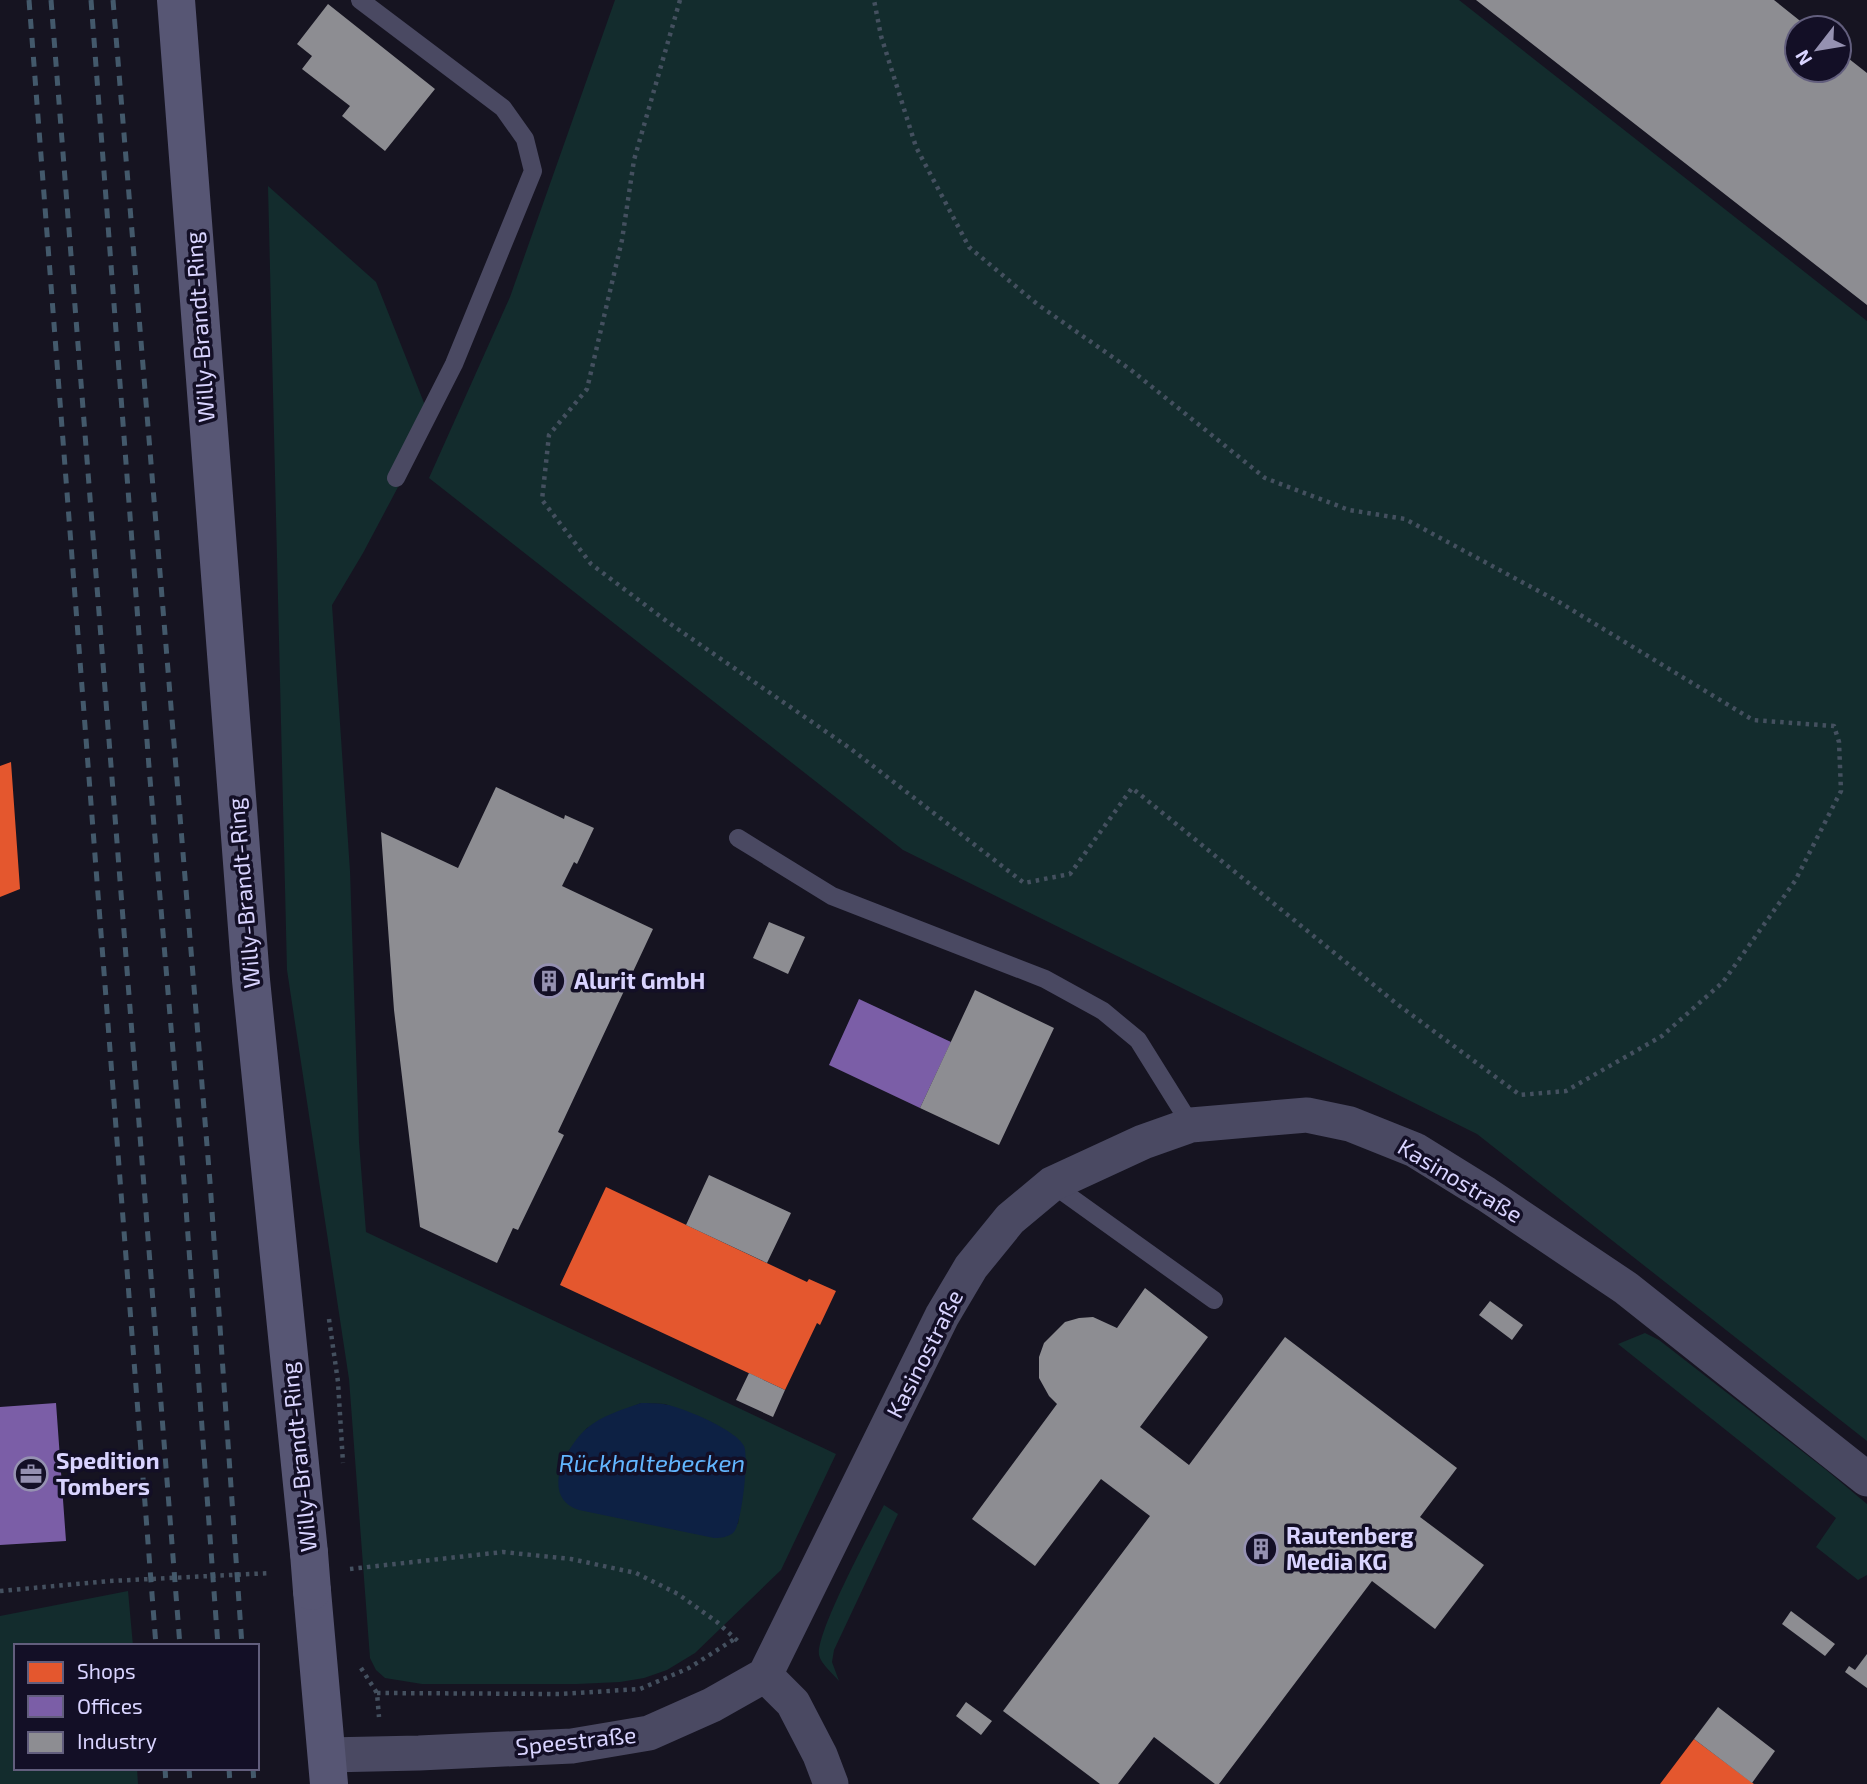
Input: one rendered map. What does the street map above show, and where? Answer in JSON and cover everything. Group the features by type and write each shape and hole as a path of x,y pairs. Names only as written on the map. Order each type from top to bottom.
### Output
{"main road":[{"name":"Willy-Brandt-Ring","path":"176,0 293,1563 312,1591 328,1769"}],"street":[{"name":"Kasinostraße","path":"765,1675 942,1315 971,1267 1010,1219 1052,1184 1131,1147 1191,1125 1307,1115 1350,1124 1415,1150 1626,1288 1867,1479"},
{"name":"Speestraße","path":"328,1769 395,1754 572,1746 649,1733 712,1705 765,1675"},
{"path":"765,1675 793,1703 820,1755 831,1784"}],"lane":[{"path":"360,0 503,108 525,139 533,171 454,364 396,478"},
{"path":"738,838 832,896 1045,979 1103,1011 1138,1040 1191,1125"},
{"path":"1052,1184 1214,1300"}],"path":[{"path":"680,0 634,160 622,240 587,388 549,435 541,500 591,564 669,623 851,749 1024,883 1070,874 1132,788 1397,1004 1520,1095 1566,1091 1662,1036 1723,982 1794,881 1841,792 1839,742 1834,726 1753,720 1559,602 1405,519 1349,510 1265,478 1131,369 1037,304 969,247 916,147 881,36 874,0"},
{"path":"348,1569 503,1552 571,1559 636,1573 678,1594 736,1638 765,1675"},
{"path":"0,1591 293,1563"},
{"path":"377,1693 561,1694 640,1689 689,1668 736,1638"}],"green space":[{"path":"615,0 1459,0 1867,321 1867,1441 1477,1134 903,850 429,478 510,297"},
{"path":"268,186 376,282 432,423 363,553 332,605 350,871 359,1142 366,1232 836,1454 781,1570 695,1653 667,1670 620,1682 422,1684 385,1678 376,1670 370,1658 349,1379 287,970","holes":["641,1403 665,1404 713,1423 741,1498 738,1524 564,1457 587,1428"]},
{"path":"1645,1333 1659,1340 1867,1504 1867,1575 1858,1580 1816,1547 1836,1518 1618,1344"},
{"path":"884,1505 898,1514 834,1650 832,1662 839,1681 820,1658 820,1643 835,1604"},
{"path":"128,1591 133,1644 14,1644 14,1770 137,1770 138,1784 0,1784 0,1616"}],"water":[{"name":"Rückhaltebecken","path":"641,1403 663,1404 694,1414 731,1433 744,1446 746,1463 742,1504 737,1526 732,1534 714,1538 579,1510 567,1504 560,1494 560,1471 578,1437 599,1420"}],"building: Shops":[{"path":"11,762 20,889 0,897 0,766"},
{"path":"606,1187 807,1282 809,1279 836,1291 820,1325 817,1323 785,1390 560,1285"},
{"path":"1694,1739 1754,1784 1660,1784"}],"building: Offices":[{"path":"859,999 951,1042 920,1108 829,1065"},
{"name":"Spedition Tombers","path":"56,1403 66,1541 0,1545 0,1407"}],"building: Industry":[{"path":"1476,0 1774,0 1792,14 1783,14 1783,84 1853,84 1853,62 1867,73 1867,305"},
{"path":"328,4 435,89 385,151 342,116 350,106 302,69 312,56 297,44"},
{"path":"496,787 564,819 565,815 594,828 577,864 574,862 562,886 653,929 558,1132 564,1135 518,1230 513,1228 497,1263 420,1227 394,1010 381,832 458,868"},
{"path":"769,922 805,937 788,974 753,958"},
{"path":"975,990 1054,1028 999,1145 920,1108"},
{"path":"709,1175 791,1213 767,1263 686,1225"},
{"name":"Rautenberg Media KG","path":"1145,1288 1208,1337 1140,1427 1189,1465 1285,1337 1457,1468 1420,1517 1484,1565 1435,1629 1372,1581 1219,1784 1215,1784 1154,1737 1118,1784 1100,1784 1003,1711 1150,1516 1101,1479 1035,1566 972,1519 1057,1404 1039,1378 1039,1357 1044,1343 1065,1322 1079,1318 1093,1317 1117,1328"},
{"path":"1490,1301 1523,1325 1512,1340 1479,1315"},
{"path":"749,1373 785,1390 773,1417 736,1400"},
{"path":"1791,1611 1835,1644 1825,1656 1782,1624"},
{"path":"1867,1654 1867,1688 1845,1672 1849,1666 1855,1670"},
{"path":"966,1702 992,1721 981,1735 956,1716"},
{"path":"1718,1707 1775,1751 1752,1783 1694,1739"}],"railway":[{"path":"29,0 156,1644"},
{"path":"51,0 180,1644"},
{"path":"91,0 218,1644"},
{"path":"113,0 210,1182 242,1644"},
{"path":"165,1770 166,1784"},
{"path":"189,1770 190,1784"},
{"path":"229,1770 230,1784"},
{"path":"253,1770 254,1784"}],"place":[{"name":"Alurit GmbH","path":"549,981"},
{"name":"Spedition Tombers","path":"31,1474"},
{"name":"Rautenberg Media KG","path":"1261,1549"}]}
